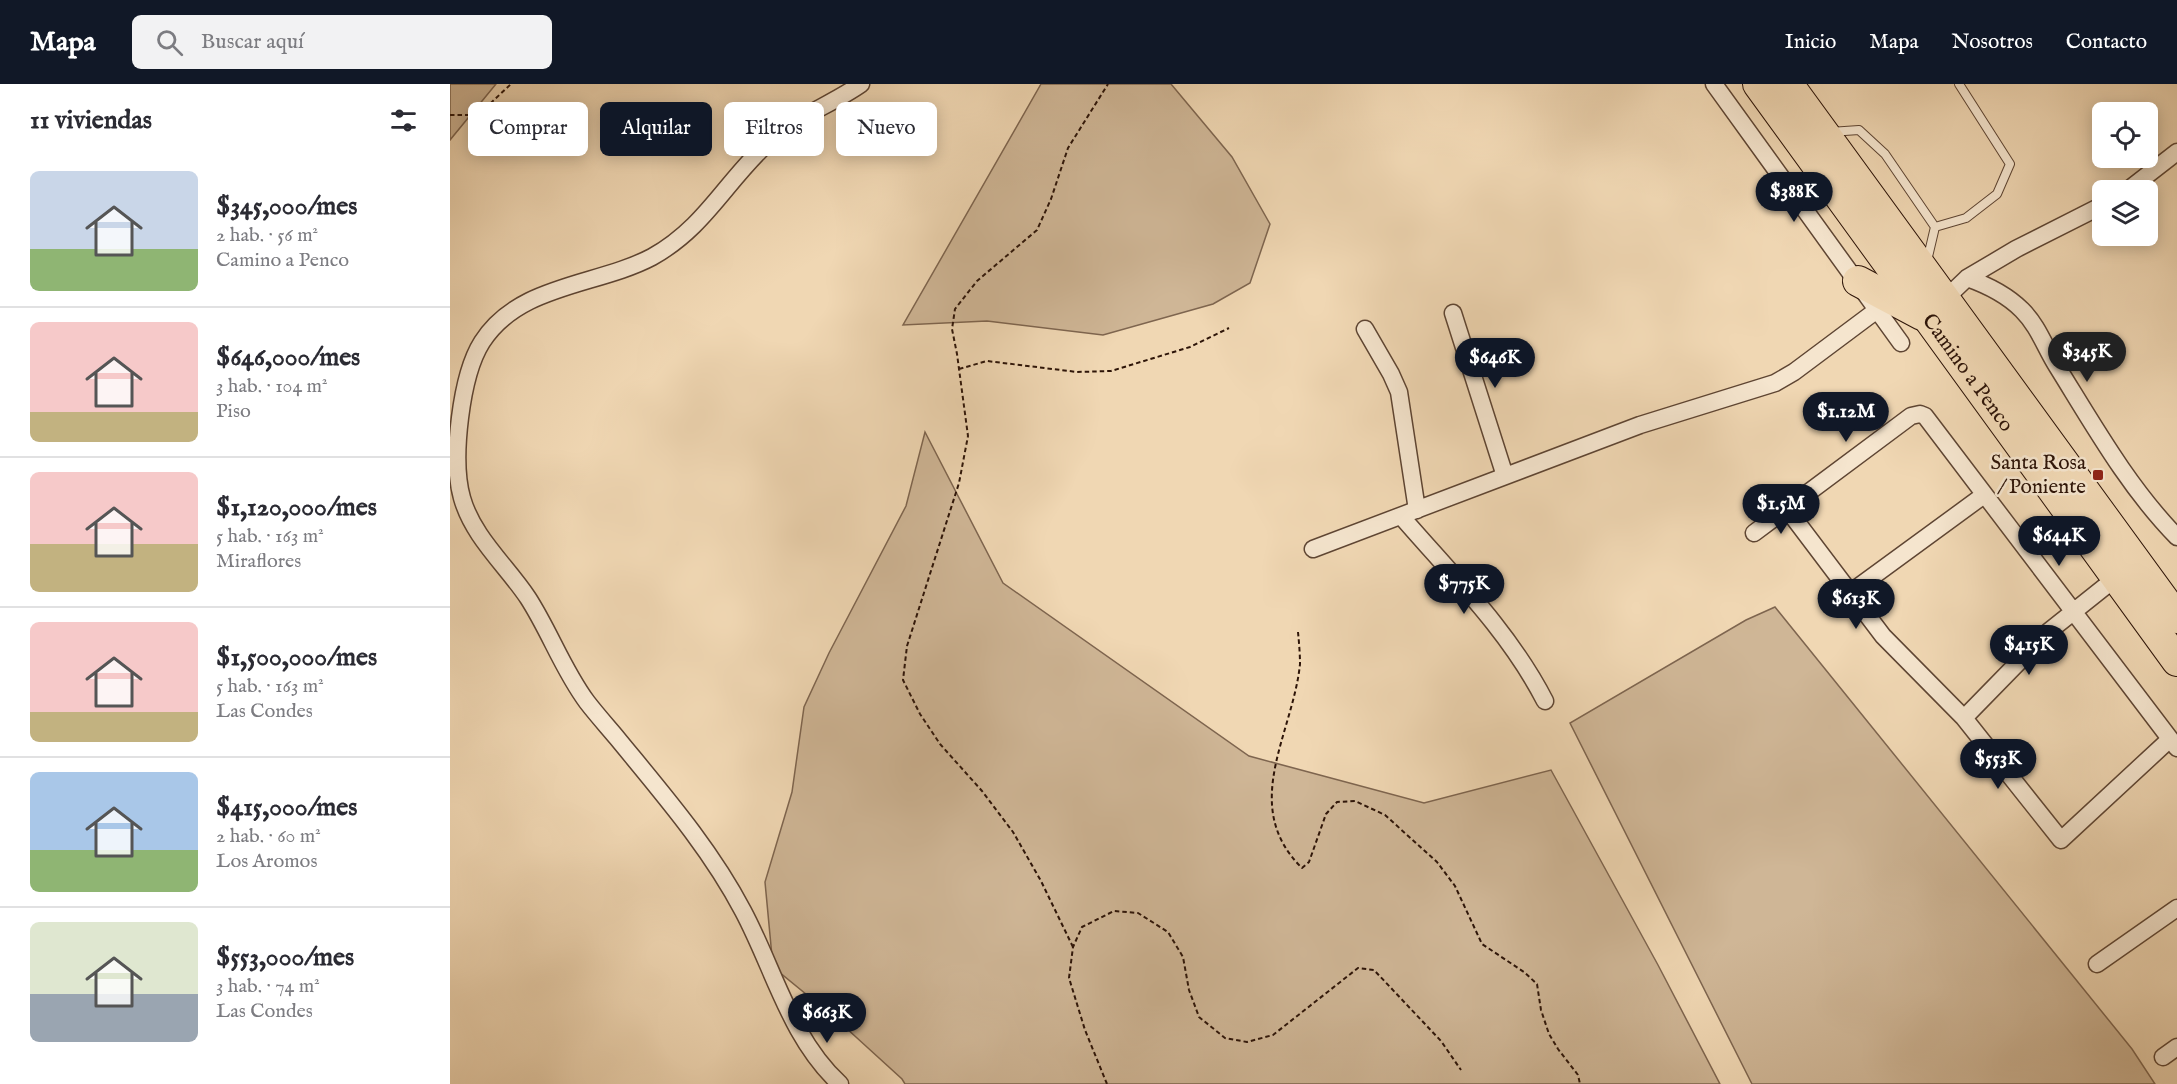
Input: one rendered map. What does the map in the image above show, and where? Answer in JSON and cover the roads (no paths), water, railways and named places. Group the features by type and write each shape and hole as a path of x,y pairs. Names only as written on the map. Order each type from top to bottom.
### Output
{"highway":[{"name":"Camino a Penco","path":"1758,84 1936,308 2127,569 2177,661"},
{"name":"Camino a Penco","path":"1788,84 1925,271 1936,308"},
{"path":"1858,281 1936,308"},
{"name":"Camino a Penco","path":"2127,569 2177,618"}],"street":[{"path":"840,1084 808,1047 772,976 742,908 709,855 650,778 587,702 565,667 528,598 477,531 466,510 460,487 459,441 470,367 482,343 500,321 525,303 634,265 662,251 696,225 754,156 781,131 861,84"},
{"path":"1714,84 1901,343"},
{"path":"2141,180 2177,152"},
{"path":"1936,308 1967,278 2016,249 2092,211"},
{"path":"1967,278 2000,292 2023,310 2032,321 2047,345 2052,359 2121,467 2151,509 2177,537"},
{"path":"1313,549 1668,415 1775,383 1794,372 1877,309"},
{"path":"1453,313 1505,476"},
{"path":"1365,329 1399,392 1409,513 1509,640 1526,665 1545,701"},
{"path":"1754,533 1911,416 1920,414 1928,419 2174,744 2061,840 1964,718 1883,636 1787,509"},
{"path":"1850,593 1984,495"},
{"path":"1964,718 2048,632 2127,569"},
{"path":"2097,964 2177,908"}],"lane":[{"path":"1935,227 1966,218 1997,194 2010,164 1959,84"},
{"path":"1823,132 1859,130 1885,154 1935,227 1925,271"}],"place":[{"name":"Santa Rosa / Poniente","path":"2098,475"}]}
